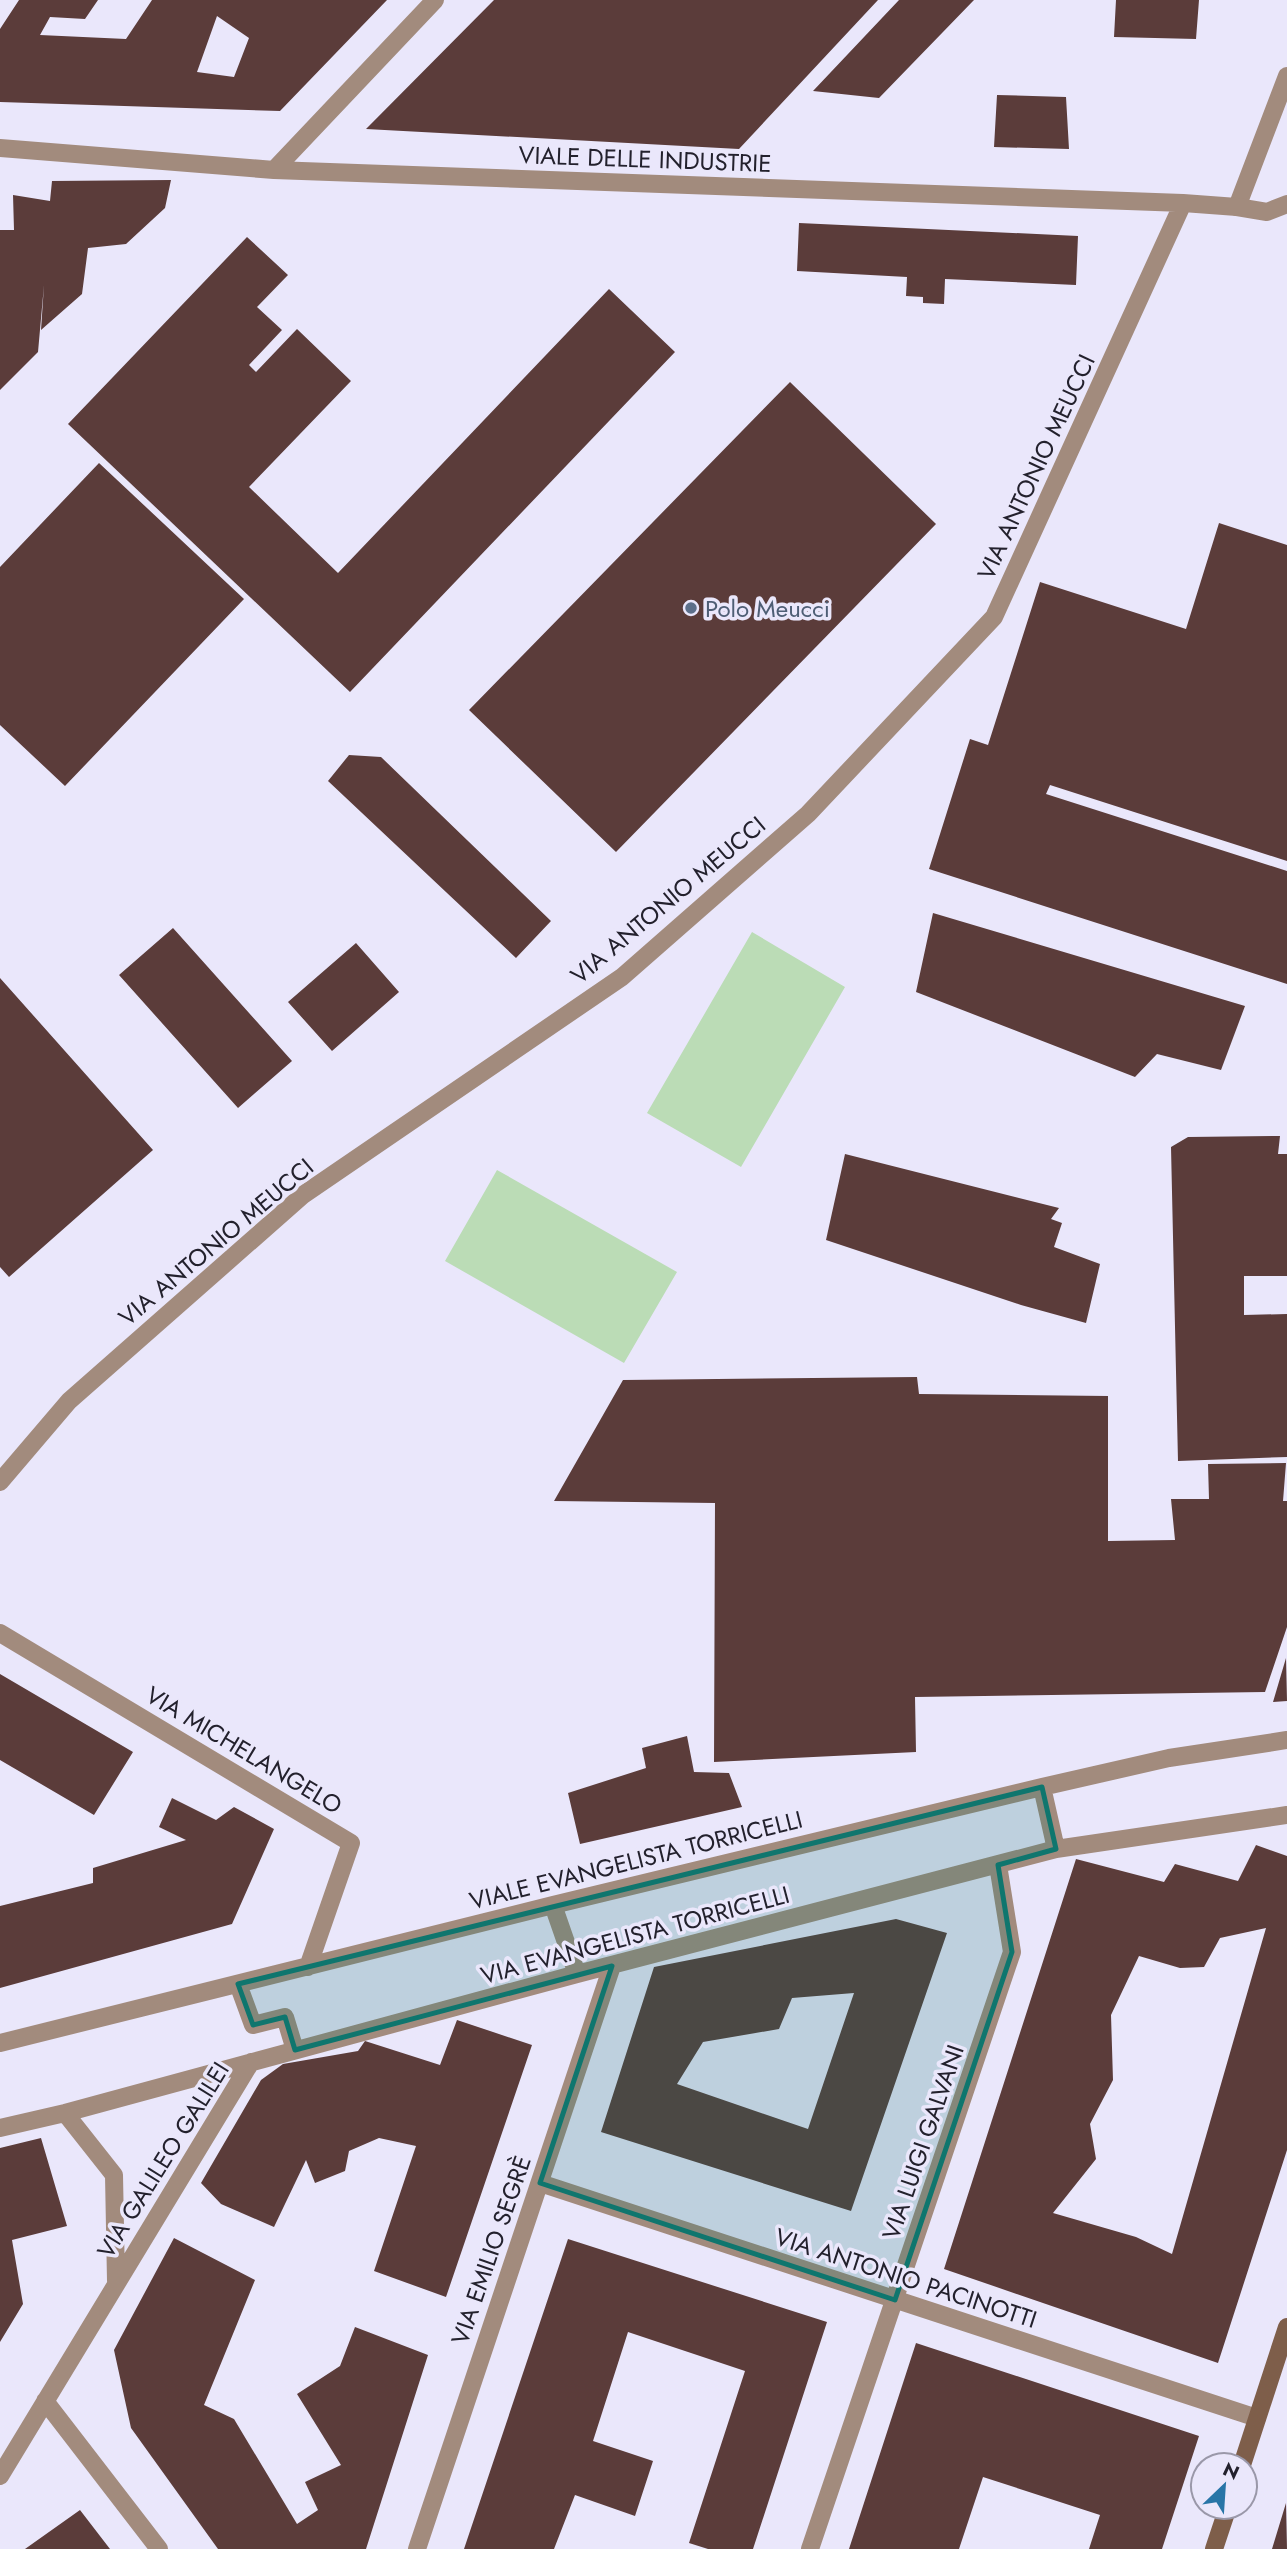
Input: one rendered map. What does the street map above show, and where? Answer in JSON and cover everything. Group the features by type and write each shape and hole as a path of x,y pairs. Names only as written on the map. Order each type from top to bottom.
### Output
{"street":[{"path":"274,170 435,0"},
{"path":"1237,207 1287,76"},
{"name":"VIALE DELLE INDUSTRIE","path":"0,148 274,170 1183,203 1268,212 1287,204"},
{"name":"VIA ANTONIO MEUCCI","path":"0,1482 69,1401 303,1195 622,977 808,814 994,617 1183,203"},
{"name":"VIA MICHELANGELO","path":"0,1633 351,1843 308,1967"},
{"name":"VIALE EVANGELISTA TORRICELLI","path":"0,2043 1042,1787 1169,1758 1287,1740"},
{"path":"1042,1787 1056,1849"},
{"name":"VIA EVANGELISTA TORRICELLI","path":"2,2125 65,2113 577,1974 1056,1849 1287,1815"},
{"name":"VIA LUIGI GALVANI","path":"810,2549 1012,1952 998,1865"},
{"path":"553,1905 577,1974"},
{"name":"VIA EMILIO SEGRÈ","path":"417,2549 612,1966"},
{"path":"238,1984 253,2025 285,2017 295,2050"},
{"name":"VIA GALILEO GALILEI","path":"0,2476 251,2062"},
{"name":"VIA GALILEO GALILEI","path":"65,2113 114,2175 116,2283"},
{"name":"VIA ANTONIO PACINOTTI","path":"540,2183 1257,2418"},
{"path":"1246,2451 1287,2327"},
{"path":"45,2401 159,2549"},
{"path":"1214,2549 1223,2521"}],"highlighted area":[{"path":"1042,1787 1056,1849 998,1865 1012,1952 895,2300 540,2183 612,1966 295,2050 285,2017 253,2025 238,1984"}],"green space":[{"path":"752,932 845,987 741,1167 647,1113"},
{"path":"497,1170 677,1272 624,1363 445,1261"}],"building":[{"path":"19,0 98,0 85,19 50,17 40,35 126,39 152,0 387,0 280,111 0,102 0,29","holes":["217,16 249,38 234,77 197,72"]},
{"path":"494,0 878,0 739,149 366,129"},
{"path":"899,0 974,0 879,98 813,91"},
{"path":"1116,0 1199,0 1196,39 1114,37"},
{"path":"997,95 1066,97 1069,149 994,147"},
{"path":"171,180 165,208 126,244 88,248 82,294 41,330 44,285 38,352 0,390 0,230 14,230 13,195 50,201 52,181"},
{"path":"799,223 1078,236 1076,285 945,279 944,304 923,303 923,297 906,296 907,277 797,271"},
{"path":"247,237 288,275 257,307 282,330 249,365 256,372 297,329 351,381 249,487 338,573 609,289 675,352 350,692 68,424"},
{"path":"790,382 936,524 616,852 469,710"},
{"path":"99,463 244,599 65,786 0,725 0,567"},
{"path":"1219,523 1287,545 1287,861 1050,785 1046,794 1287,871 1287,984 929,869 970,739 988,745 1040,582 1186,629"},
{"path":"349,755 381,757 551,921 516,958 328,781"},
{"path":"933,913 1245,1006 1221,1070 1157,1054 1135,1077 916,992"},
{"path":"173,928 292,1061 238,1108 119,975"},
{"path":"356,943 399,992 332,1051 288,1002"},
{"path":"0,978 153,1150 9,1277 0,1267"},
{"path":"1280,1136 1278,1154 1287,1154 1287,1276 1244,1276 1244,1315 1287,1314 1287,1457 1178,1461 1171,1147 1188,1137"},
{"path":"845,1154 1059,1208 1051,1219 1062,1223 1054,1247 1100,1264 1086,1323 1021,1305 826,1240"},
{"path":"917,1377 919,1394 1108,1396 1108,1541 1175,1540 1171,1499 1209,1499 1208,1464 1286,1463 1283,1501 1287,1501 1287,1627 1265,1692 915,1697 916,1752 714,1762 715,1503 554,1501 623,1380"},
{"path":"1286,1658 1287,1701 1273,1702"},
{"path":"0,1674 133,1752 94,1815 0,1760"},
{"path":"687,1736 694,1772 729,1773 742,1807 580,1844 568,1793 646,1768 642,1748"},
{"path":"172,1798 216,1820 234,1807 274,1829 232,1924 0,1988 0,1906 93,1883 93,1868 186,1840 159,1827"},
{"path":"1256,1845 1287,1856 1287,2150 1218,2363 944,2269 1076,1859 1164,1882 1175,1864 1238,1881","holes":["1266,1928 1172,2254 1136,2237 1053,2213 1096,2159 1090,2124 1113,2080 1111,2015 1139,1956 1180,1968 1204,1967 1220,1938"]},
{"path":"896,1919 947,1933 851,2211 601,2132 654,1967","holes":["854,1993 808,2129 677,2084 703,2042 779,2029 792,1998"]},
{"path":"457,2020 532,2045 446,2297 374,2271 416,2146 379,2138 349,2151 345,2171 315,2183 306,2160 274,2227 221,2204 201,2183 261,2080 283,2064 358,2051 365,2041 440,2065"},
{"path":"41,2138 67,2226 12,2240 23,2304 0,2342 0,2148"},
{"path":"174,2238 255,2280 204,2405 234,2419 297,2524 318,2510 305,2482 341,2465 297,2394 340,2366 355,2327 428,2355 366,2549 218,2549 131,2428 114,2350"},
{"path":"568,2239 827,2322 753,2549 708,2549 689,2543 745,2371 628,2332 593,2441 653,2461 635,2516 575,2495 554,2549 464,2549"},
{"path":"916,2343 1199,2436 1194,2451 1189,2451 1189,2467 1162,2549 1089,2549 1100,2515 983,2477 959,2549 849,2549"},
{"path":"1286,2503 1287,2549 1272,2549"},
{"path":"80,2510 110,2549 25,2549"}],"place":[{"name":"Polo Meucci","path":"691,608"}]}
